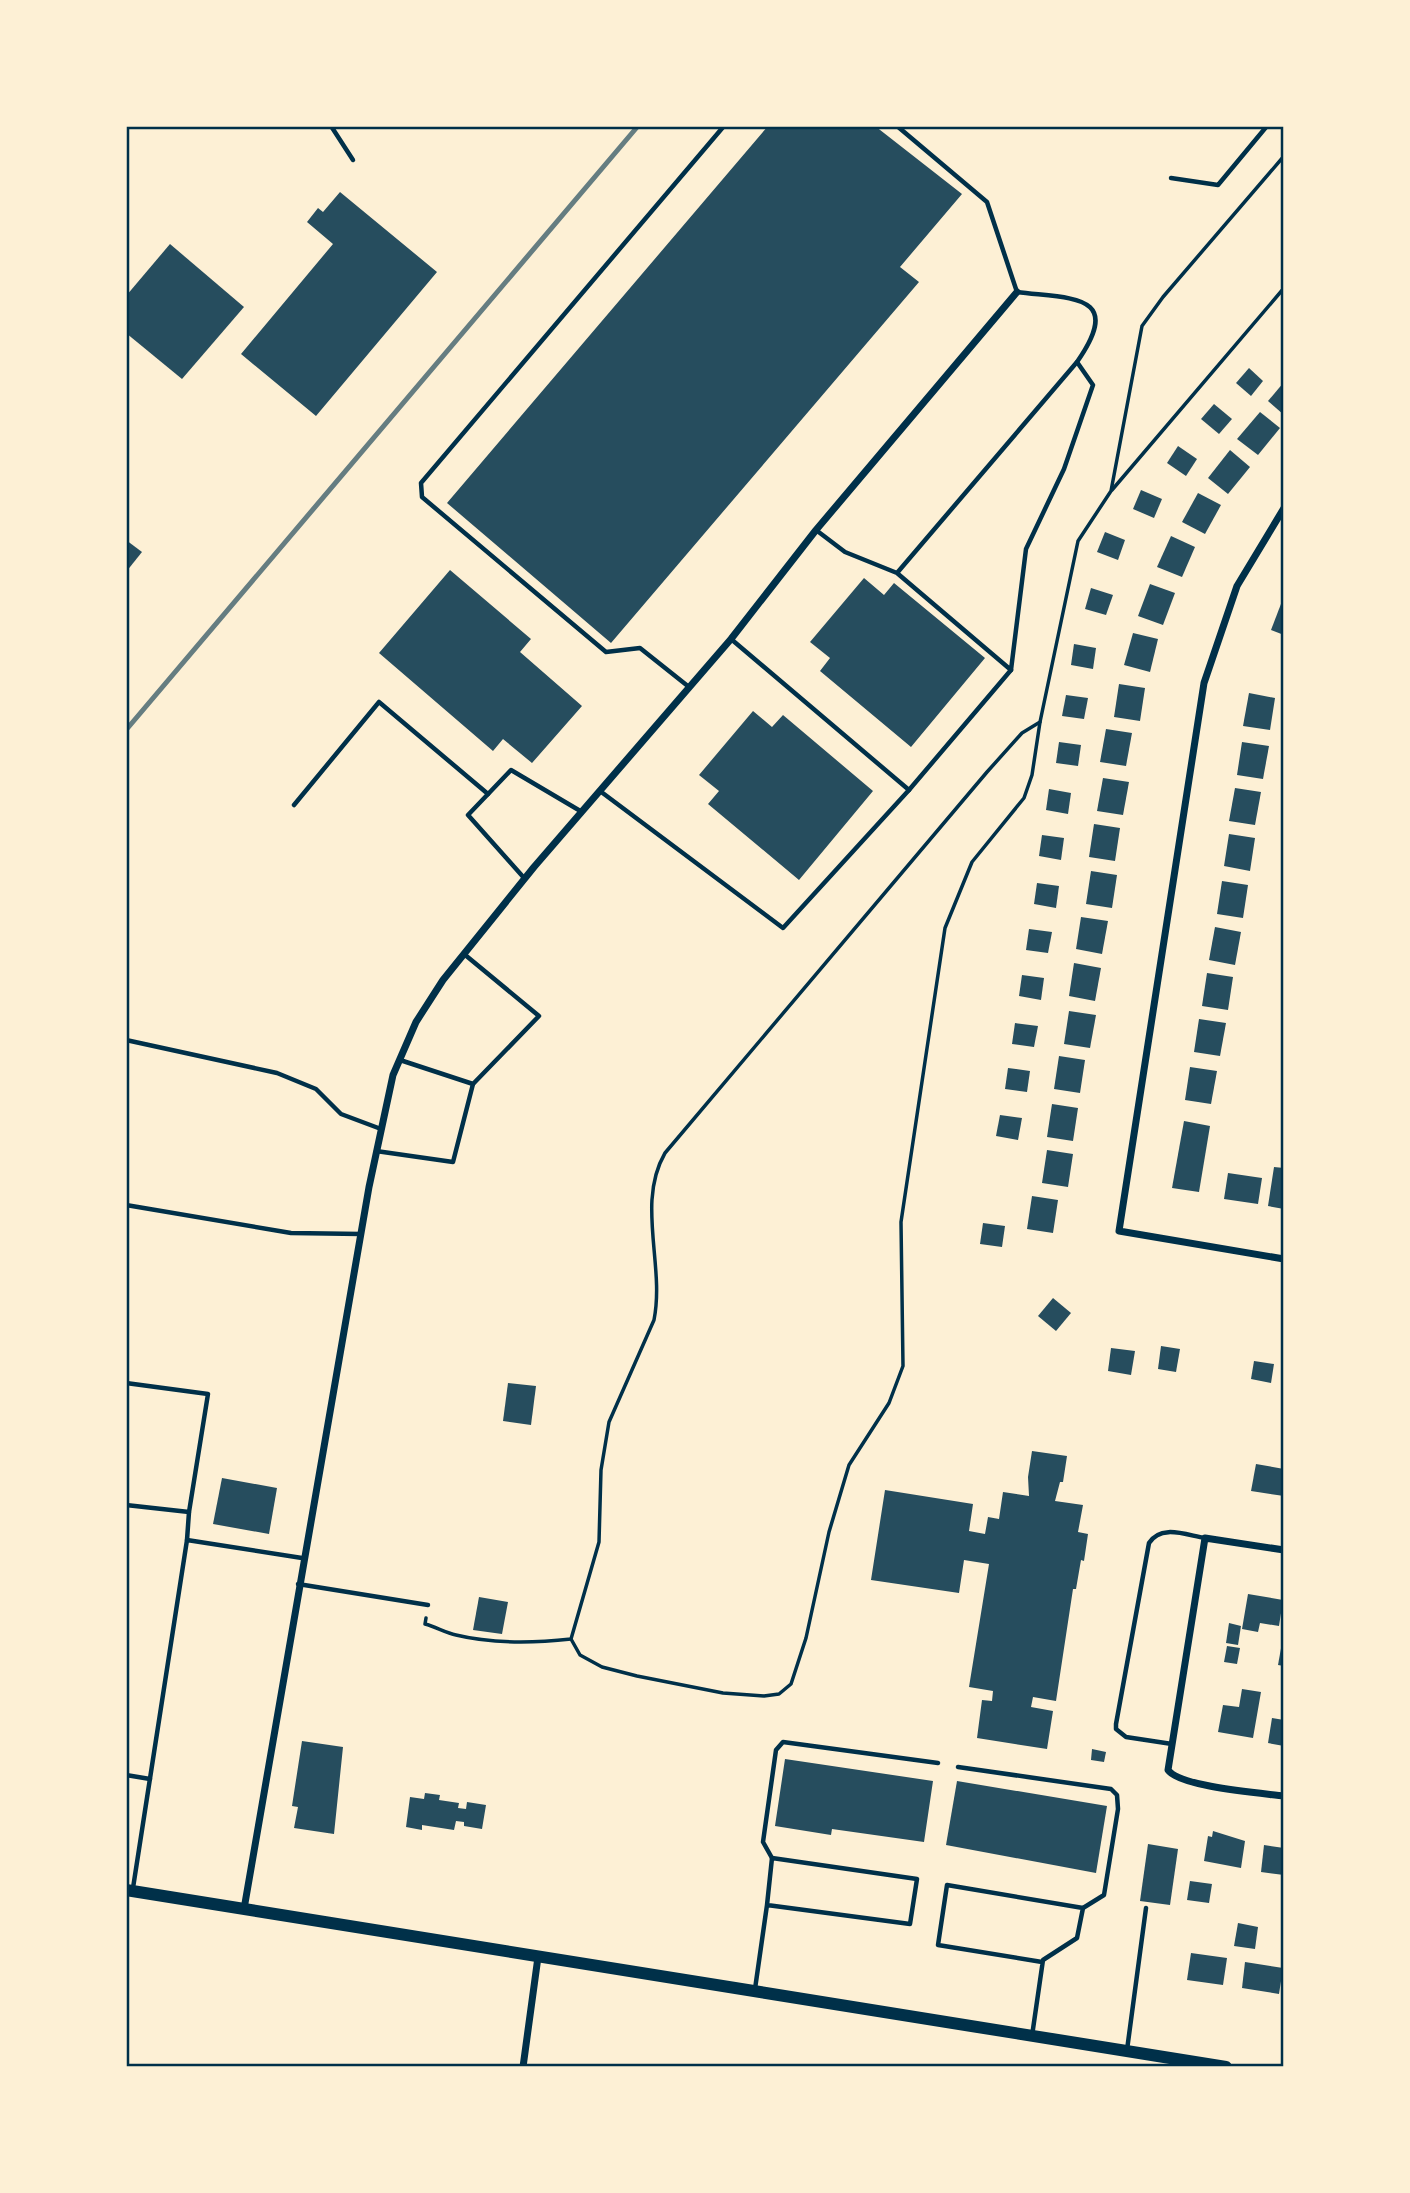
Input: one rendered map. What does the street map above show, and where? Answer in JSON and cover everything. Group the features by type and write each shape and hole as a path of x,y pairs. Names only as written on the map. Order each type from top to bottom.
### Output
{"main road":[{"path":"129,1890 1226,2067"}],"street":[{"path":"244,1909 302,1558 360,1234 381,1129 399,1060 416,1022 464,954 525,879 731,639 816,530 1017,292"},
{"path":"1284,508 1237,586 1204,683 1119,1231 1284,1259"},
{"path":"1284,1550 1205,1538 1172,1744 1170,1773 1200,1783 1284,1796"},
{"path":"523,2067 538,1957"}],"lane":[{"path":"331,126 353,160"},
{"path":"689,688 639,648 606,652 422,497 421,483 724,126"},
{"path":"897,126 987,202 1017,292 1086,301 1094,310 1097,322 1095,337 1077,362 897,573"},
{"path":"1171,177 1218,185 1267,126"},
{"path":"600,791 783,928 909,790 1012,670 1026,549 1064,469 1093,385 1077,362"},
{"path":"816,530 845,552 897,573 1012,670"},
{"path":"731,639 909,790"},
{"path":"294,804 379,702 488,794"},
{"path":"525,879 468,815 511,770 582,812"},
{"path":"376,1152 453,1162 472,1084 539,1016 464,954"},
{"path":"126,1040 277,1073 317,1089 341,1114 381,1129"},
{"path":"399,1060 472,1084"},
{"path":"126,1205 291,1233 360,1234"},
{"path":"126,1383 208,1395 150,1779 129,1890"},
{"path":"126,1505 189,1512"},
{"path":"1172,1744 1126,1737 1116,1729 1116,1724 1149,1543 1153,1536 1164,1531 1205,1538"},
{"path":"187,1541 302,1558"},
{"path":"298,1584 428,1605"},
{"path":"755,1993 768,1905 772,1858 763,1842 776,1750 783,1742 938,1763"},
{"path":"958,1766 1111,1789 1117,1795 1118,1808 1104,1895 1083,1908 947,1885 938,1945 1042,1962"},
{"path":"126,1775 150,1779"},
{"path":"768,1905 910,1924 917,1879 772,1858"},
{"path":"1032,2037 1042,1962 1050,1953 1077,1938 1083,1908"},
{"path":"1127,2052 1146,1908"}],"path":[{"path":"1111,491 1142,326 1157,303 1284,156"},
{"path":"1040,722 1022,733 988,772 665,1153 657,1167 651,1198 657,1304 654,1320 609,1422 601,1471 600,1542 571,1639 580,1655 591,1661 637,1676 723,1693 764,1696 779,1694 791,1684 806,1638 829,1532 849,1465 889,1403 903,1366 901,1222 945,928 972,862 1024,799 1032,775 1040,722 1078,541 1111,491 1284,288"},
{"path":"428,1605 425,1625 454,1635 496,1641 543,1642 571,1639"}],"building":[{"path":"768,126 875,126 962,194 900,267 919,282 611,643 447,503"},
{"path":"340,192 437,272 316,416 241,354 333,244 307,222 318,208 323,212"},
{"path":"170,244 244,307 182,379 126,333 126,296"},
{"path":"1249,368 1263,381 1251,396 1236,383"},
{"path":"1284,382 1284,415 1268,401"},
{"path":"1214,404 1232,419 1219,434 1201,419"},
{"path":"1260,412 1280,428 1258,455 1237,439"},
{"path":"1178,446 1197,459 1186,476 1167,463"},
{"path":"1230,450 1250,467 1228,494 1208,478"},
{"path":"1141,490 1162,499 1154,518 1133,509"},
{"path":"1198,493 1221,505 1205,534 1182,522"},
{"path":"1105,532 1125,540 1118,560 1097,552"},
{"path":"1171,536 1195,547 1182,577 1157,567"},
{"path":"126,540 142,552 126,572"},
{"path":"450,570 531,639 520,652 582,706 532,763 503,739 493,751 379,653"},
{"path":"864,578 884,595 894,583 985,658 911,747 820,671 830,658 810,642"},
{"path":"1150,584 1175,593 1163,625 1138,616"},
{"path":"1091,588 1113,595 1106,615 1085,609"},
{"path":"1284,596 1284,635 1271,630"},
{"path":"1133,633 1158,639 1150,672 1124,665"},
{"path":"1074,644 1096,648 1093,669 1071,665"},
{"path":"1119,684 1145,688 1140,721 1114,717"},
{"path":"1249,693 1275,698 1270,730 1243,726"},
{"path":"1066,695 1088,698 1084,719 1062,716"},
{"path":"753,711 772,727 783,715 873,791 799,880 708,804 719,791 699,775"},
{"path":"1106,729 1132,733 1126,766 1100,762"},
{"path":"1059,742 1081,745 1078,766 1056,763"},
{"path":"1242,742 1269,746 1263,779 1237,775"},
{"path":"1103,778 1129,782 1123,815 1097,811"},
{"path":"1235,788 1261,792 1255,825 1229,821"},
{"path":"1049,789 1071,793 1068,814 1046,810"},
{"path":"1094,824 1120,828 1115,861 1089,857"},
{"path":"1229,834 1255,838 1250,871 1224,866"},
{"path":"1042,835 1064,838 1061,860 1039,856"},
{"path":"1091,871 1117,875 1112,908 1086,904"},
{"path":"1222,881 1248,885 1243,918 1217,914"},
{"path":"1037,883 1059,886 1056,908 1034,904"},
{"path":"1081,917 1108,921 1102,954 1076,949"},
{"path":"1215,927 1241,932 1235,965 1209,960"},
{"path":"1029,929 1052,932 1048,953 1026,950"},
{"path":"1074,963 1101,968 1095,1001 1069,996"},
{"path":"1207,973 1233,977 1228,1010 1202,1006"},
{"path":"1022,975 1044,978 1041,1000 1019,996"},
{"path":"1069,1011 1096,1015 1090,1048 1064,1044"},
{"path":"1199,1019 1226,1023 1220,1056 1194,1052"},
{"path":"1015,1023 1038,1026 1034,1047 1012,1044"},
{"path":"1059,1056 1085,1060 1080,1093 1054,1089"},
{"path":"1190,1067 1217,1071 1211,1104 1185,1100"},
{"path":"1008,1068 1030,1071 1027,1092 1005,1089"},
{"path":"1052,1104 1078,1108 1073,1141 1047,1137"},
{"path":"1000,1115 1022,1118 1018,1140 996,1136"},
{"path":"1184,1121 1210,1126 1199,1192 1172,1188"},
{"path":"1047,1150 1073,1154 1068,1187 1042,1183"},
{"path":"1274,1167 1284,1168 1284,1209 1268,1206"},
{"path":"1228,1173 1262,1178 1258,1204 1224,1199"},
{"path":"1032,1196 1058,1200 1053,1233 1027,1229"},
{"path":"983,1223 1005,1226 1002,1247 980,1244"},
{"path":"1053,1298 1071,1313 1056,1331 1038,1316"},
{"path":"1161,1346 1180,1349 1176,1372 1158,1369"},
{"path":"1111,1348 1135,1351 1131,1375 1108,1371"},
{"path":"1254,1361 1274,1364 1271,1383 1251,1379"},
{"path":"508,1383 536,1386 531,1425 503,1421"},
{"path":"1032,1451 1067,1456 1063,1482 1060,1482 1055,1501 1083,1505 1078,1532 1088,1534 1084,1561 1081,1560 1076,1589 1073,1589 1056,1701 1033,1697 1031,1707 1053,1711 1047,1749 977,1738 982,1700 992,1701 993,1691 969,1687 989,1564 964,1560 959,1593 871,1580 885,1490 973,1504 969,1531 985,1534 988,1517 999,1519 1003,1492 1029,1496 1028,1477"},
{"path":"1256,1464 1284,1469 1284,1496 1251,1491"},
{"path":"222,1478 277,1488 269,1534 213,1524"},
{"path":"1248,1594 1283,1600 1279,1626 1260,1623 1258,1632 1242,1629"},
{"path":"479,1597 508,1602 502,1634 473,1630"},
{"path":"1229,1623 1241,1626 1238,1645 1226,1643"},
{"path":"1284,1637 1284,1666 1278,1665"},
{"path":"1227,1646 1240,1648 1237,1664 1224,1662"},
{"path":"1242,1689 1261,1692 1253,1738 1218,1732 1223,1705 1239,1707"},
{"path":"1272,1718 1284,1720 1284,1746 1268,1743"},
{"path":"302,1741 343,1747 334,1834 294,1828 298,1807 292,1806"},
{"path":"1092,1749 1106,1752 1104,1762 1091,1760"},
{"path":"785,1759 933,1781 924,1842 832,1829 831,1835 775,1826"},
{"path":"957,1781 1107,1806 1096,1873 946,1845"},
{"path":"425,1793 440,1795 439,1800 459,1803 458,1808 466,1809 467,1802 486,1805 482,1829 464,1826 464,1822 456,1821 454,1830 422,1825 422,1830 406,1827 410,1797 424,1799"},
{"path":"1213,1831 1245,1841 1241,1868 1204,1861 1208,1836 1212,1837"},
{"path":"1148,1844 1178,1849 1170,1905 1140,1901"},
{"path":"1264,1845 1284,1848 1284,1875 1261,1872"},
{"path":"1190,1881 1212,1884 1209,1903 1187,1900"},
{"path":"1238,1923 1258,1927 1255,1949 1234,1946"},
{"path":"1191,1953 1227,1958 1223,1985 1187,1980"},
{"path":"1245,1962 1283,1968 1279,1994 1242,1988"}],"railway":[{"path":"126,730 638,126"}]}
